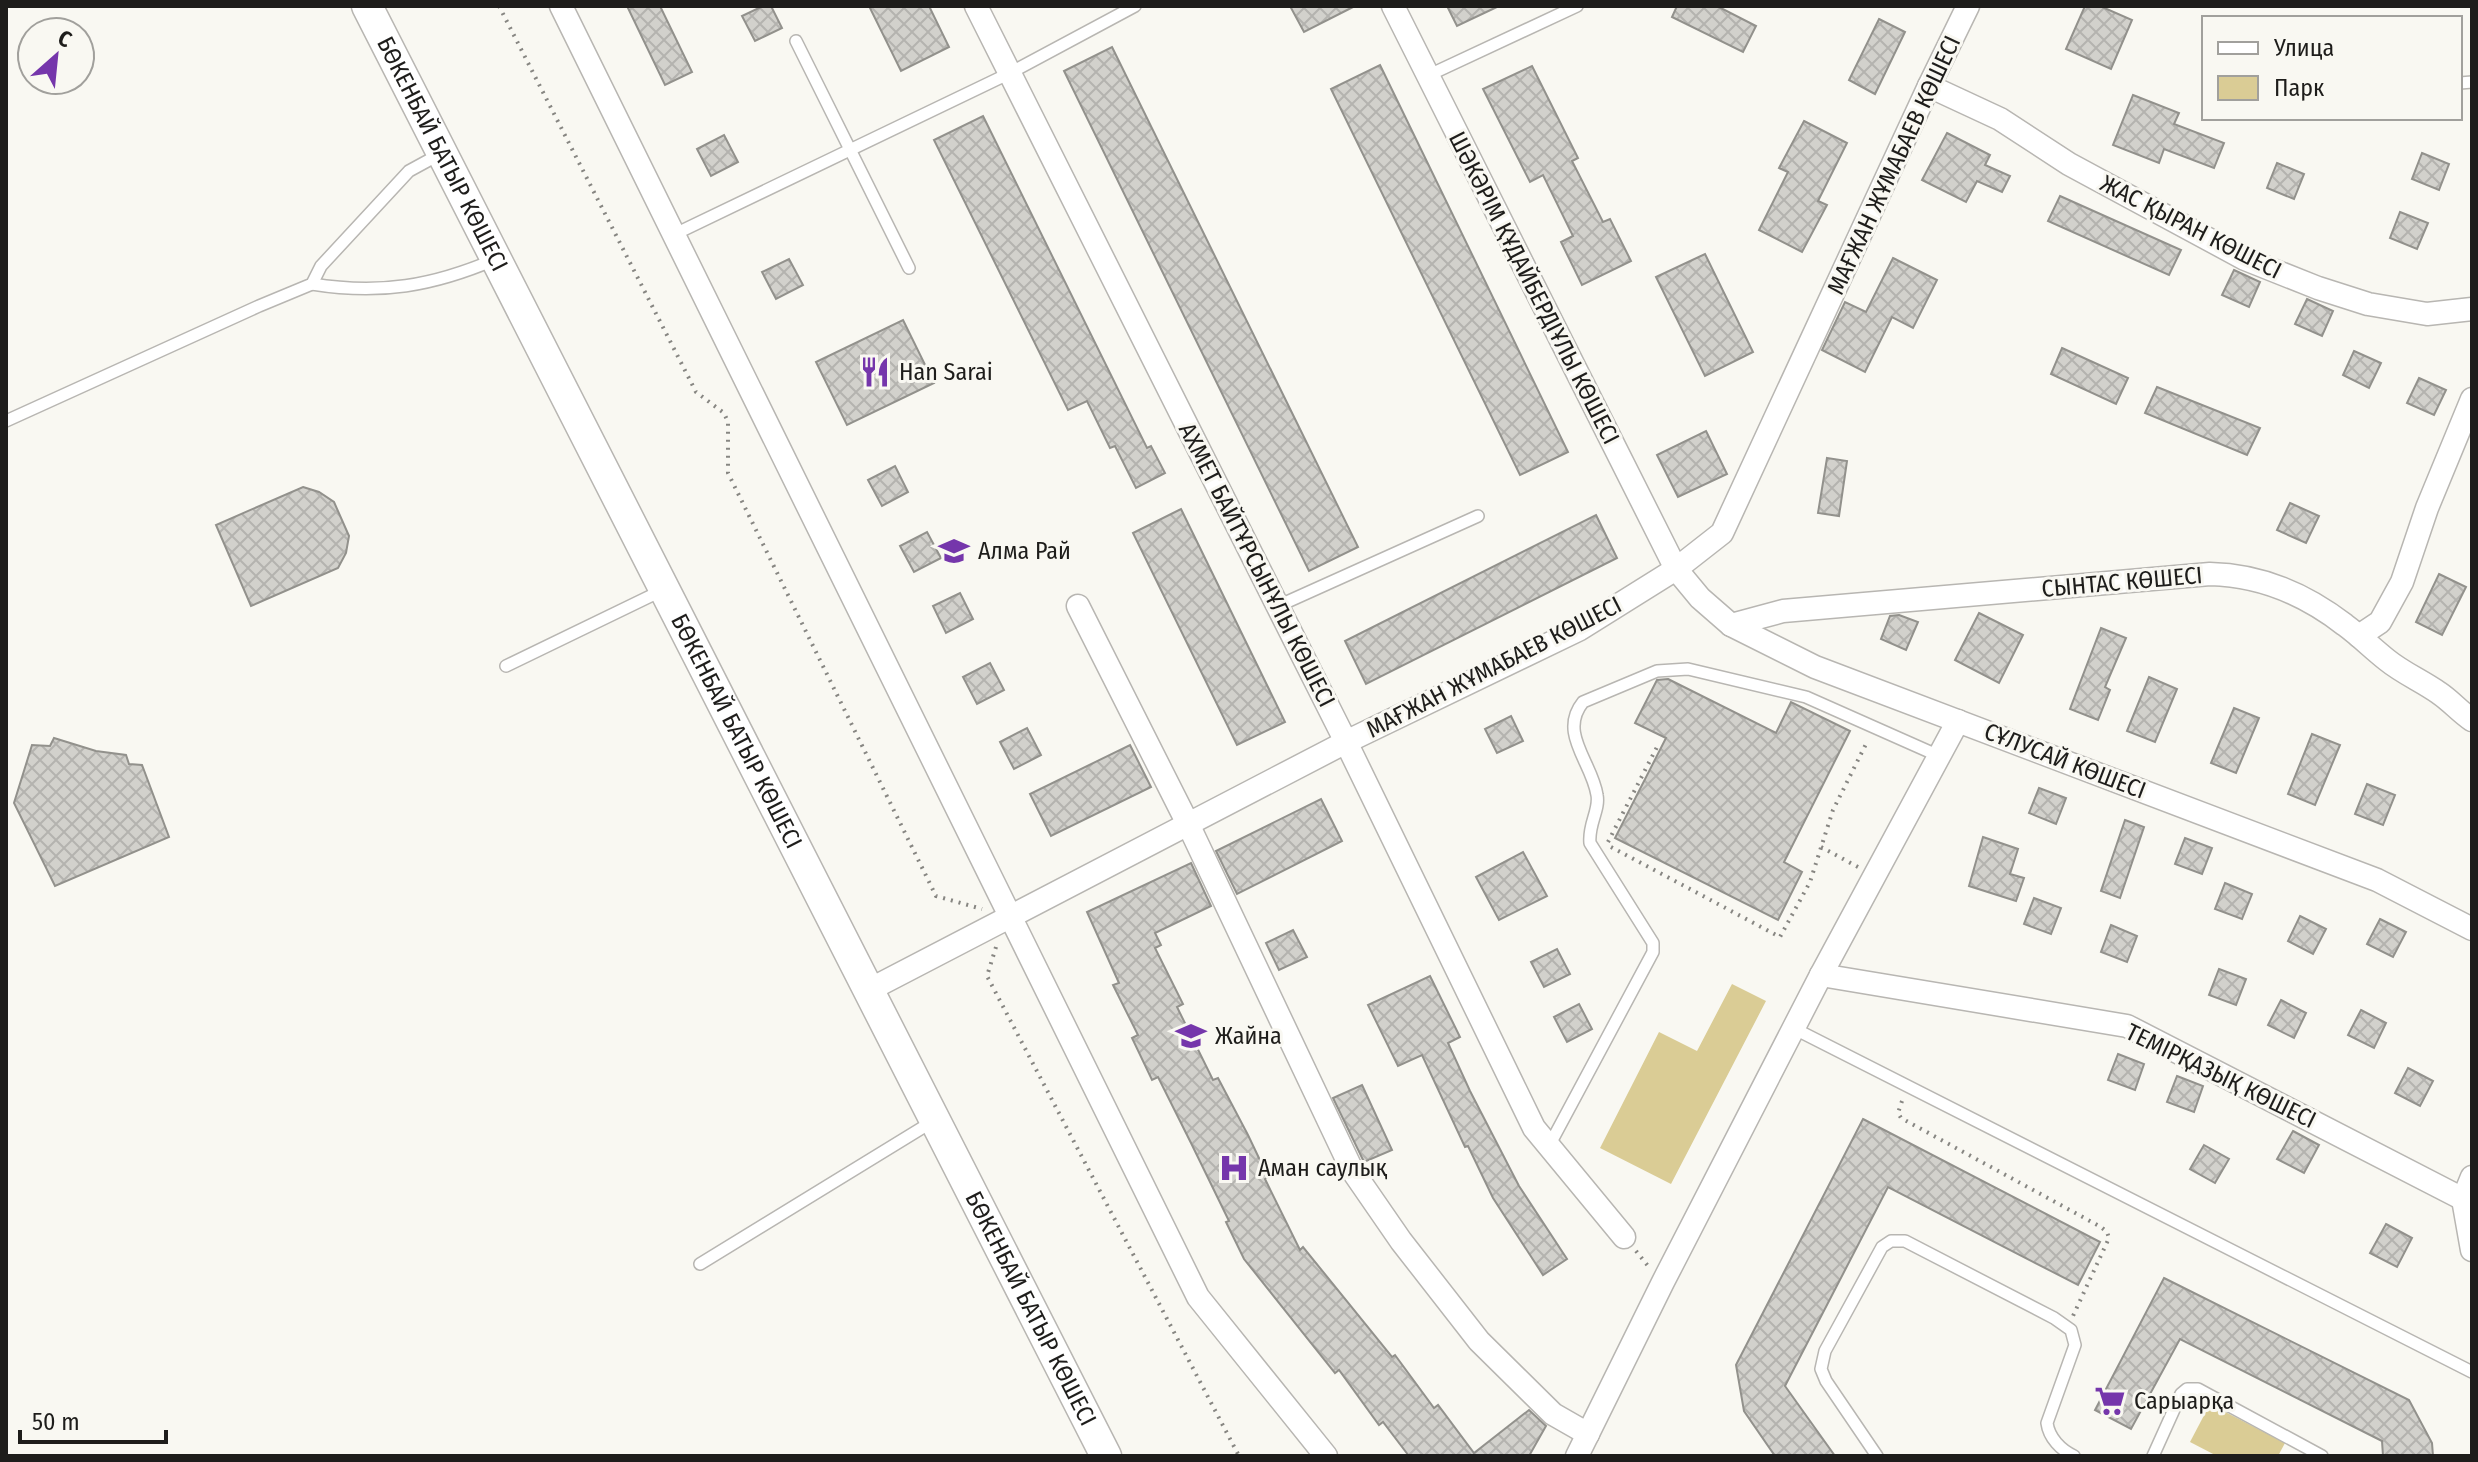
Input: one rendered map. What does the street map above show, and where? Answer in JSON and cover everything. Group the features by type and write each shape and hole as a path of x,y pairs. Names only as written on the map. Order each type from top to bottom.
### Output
{"main road":[{"name":"БӨКЕНБАЙ БАТЫР КӨШЕСІ","path":"367,6 1106,1456"}],"street":[{"path":"561,6 1003,922 1198,1297 1326,1456"},
{"name":"АХМЕТ БАЙТҰРСЫНҰЛЫ КӨШЕСІ","path":"976,6 1346,742 1534,1128 1624,1237"},
{"name":"ШӘКӘРІМ ҚҰДАЙБЕРДІҰЛЫ КӨШЕСІ","path":"1393,6 1676,569"},
{"name":"МАҒЖАН ЖҰМАБАЕВ КӨШЕСІ","path":"869,990 1346,742 1580,629 1676,569 1722,533 1968,6"},
{"name":"ЖАС ҚЫРАН КӨШЕСІ","path":"1929,86 2000,119 2069,164 2245,259 2368,304 2427,314 2472,309"},
{"path":"2359,636 2380,622 2402,582 2427,508 2472,399"},
{"name":"СҰЛУСАЙ КӨШЕСІ","path":"1676,569 1700,598 1731,625 1815,667 2377,880 2472,929"},
{"name":"СЫНТАС КӨШЕСІ","path":"1731,625 1783,611 2210,574 2258,579 2284,588 2318,606 2389,662 2440,694 2472,720"},
{"path":"1078,606 1188,824 1352,1170 1401,1241 1479,1341 1553,1414 1588,1434"},
{"path":"1577,1456 1793,1028 1958,721"},
{"name":"ТЕМІРҚАЗЫҚ КӨШЕСІ","path":"1821,975 2127,1026 2463,1199"},
{"path":"2472,1177 2463,1199 2472,1250"}],"lane":[{"path":"673,235 1010,73 1135,6"},
{"path":"1427,76 1577,6"},
{"path":"796,41 909,268"},
{"path":"312,284 321,266 409,171 442,152"},
{"path":"6,421 312,284 395,289 461,274 497,259"},
{"path":"1278,606 1478,516"},
{"path":"506,666 665,589"},
{"path":"1549,1146 1653,952 1653,943 1590,843 1589,829 1598,796 1573,730 1575,712 1583,702 1657,671 1688,669 1806,697 1939,756"},
{"path":"1793,1028 2472,1372"},
{"path":"700,1264 935,1119"},
{"path":"1877,1456 1821,1369 1825,1351 1882,1247 1891,1241 1905,1241 2054,1318 2071,1330 2075,1345 2047,1423 2049,1434 2068,1455"},
{"path":"2153,1456 2181,1394 2187,1389 2198,1389 2322,1456"}],"path":[{"path":"499,6 696,392 724,413 728,422 728,473 936,896 986,910 1003,922 987,976 1239,1456"},
{"path":"1657,747 1606,845 1780,937 1810,882 1833,810 1874,728"},
{"path":"1821,847 1875,875"},
{"path":"1907,1086 1898,1113 1901,1118 2107,1232 2109,1238 2074,1311 2071,1330"},
{"path":"1624,1237 1663,1282"}],"green space":[{"path":"1732,984 1766,1001 1671,1184 1600,1148 1659,1032 1697,1051"},
{"path":"2210,1404 2285,1443 2278,1456 2217,1456 2190,1442"}],"building":[{"path":"627,6 660,6 692,72 665,85"},
{"path":"763,6 771,6 782,28 755,41 742,16"},
{"path":"869,6 929,6 949,47 901,71"},
{"path":"1290,6 1355,6 1304,32"},
{"path":"1447,6 1499,6 1457,26"},
{"path":"1677,6 1717,6 1756,26 1743,52 1672,17"},
{"path":"2085,6 2100,6 2132,20 2111,69 2066,49"},
{"path":"1879,19 1905,32 1875,94 1849,80"},
{"path":"1112,47 1358,547 1309,571 1064,71"},
{"path":"1380,65 1568,452 1520,475 1331,89"},
{"path":"1532,66 1578,158 1572,161 1603,222 1610,219 1631,261 1582,285 1561,242 1573,236 1543,175 1530,182 1483,89"},
{"path":"2133,95 2179,113 2174,124 2224,143 2214,168 2164,149 2159,163 2113,145"},
{"path":"983,116 1147,448 1151,446 1165,473 1136,488 1115,446 1110,448 1087,401 1068,410 934,140"},
{"path":"1804,121 1847,143 1818,201 1827,205 1802,252 1759,230 1788,172 1779,168"},
{"path":"1947,133 1990,155 1985,165 2010,176 2002,192 1977,181 1966,202 1922,180"},
{"path":"724,135 738,162 711,176 697,149"},
{"path":"2422,153 2449,164 2439,190 2412,179"},
{"path":"2277,163 2304,174 2294,199 2267,188"},
{"path":"2060,196 2181,250 2169,275 2048,221"},
{"path":"2400,212 2428,223 2417,249 2390,238"},
{"path":"1705,254 1753,352 1705,376 1656,277"},
{"path":"1893,258 1937,280 1913,328 1892,317 1865,372 1822,350 1845,302 1866,312"},
{"path":"789,259 803,285 776,299 762,272"},
{"path":"2234,270 2260,282 2249,307 2222,295"},
{"path":"2307,299 2333,311 2322,336 2295,324"},
{"name":"Han Sarai","path":"903,320 934,383 847,425 816,362"},
{"path":"2062,348 2128,378 2116,404 2051,374"},
{"path":"2354,351 2381,363 2369,388 2343,375"},
{"path":"2419,378 2446,390 2434,415 2407,403"},
{"path":"2157,387 2260,428 2247,455 2145,413"},
{"path":"1706,431 1727,474 1678,497 1657,455"},
{"path":"1827,458 1847,461 1839,516 1818,513"},
{"path":"895,466 908,492 882,506 868,480"},
{"path":"303,487 319,492 334,502 349,536 346,553 338,568 251,606 216,525"},
{"path":"2290,503 2319,516 2306,543 2277,530"},
{"path":"1181,509 1285,722 1237,745 1133,533"},
{"path":"1596,515 1617,558 1366,684 1345,641"},
{"path":"927,532 941,558 914,572 900,546"},
{"path":"2439,574 2466,587 2442,635 2416,622"},
{"path":"960,593 973,619 946,633 933,606"},
{"path":"1979,613 2023,635 1999,683 1955,660"},
{"path":"1899,615 1918,622 1906,650 1881,639 1890,616"},
{"path":"2101,628 2126,638 2105,687 2110,690 2098,720 2070,709"},
{"path":"990,663 1004,690 977,704 963,677"},
{"path":"2149,677 2177,689 2155,742 2127,731"},
{"path":"1668,679 1776,733 1791,702 1850,731 1784,862 1802,872 1778,920 1615,838 1666,738 1635,723 1657,680"},
{"path":"2234,708 2259,718 2236,773 2211,763"},
{"path":"1511,716 1523,741 1497,753 1485,729"},
{"path":"1027,728 1041,755 1014,769 1000,742"},
{"path":"2312,734 2340,745 2315,805 2288,794"},
{"path":"54,738 96,751 126,755 129,764 142,765 169,837 55,886 14,803 32,745 50,746"},
{"path":"1130,745 1151,787 1051,836 1030,794"},
{"path":"2367,784 2395,795 2383,825 2355,814"},
{"path":"2039,788 2066,798 2056,824 2029,813"},
{"path":"1321,799 1342,841 1237,894 1216,851"},
{"path":"2125,820 2144,827 2120,898 2101,891"},
{"path":"1983,837 2018,849 2010,874 2024,878 2016,901 1969,886"},
{"path":"2185,838 2212,848 2202,874 2175,864"},
{"path":"1523,852 1547,896 1499,920 1476,877"},
{"path":"1191,863 1211,906 1155,933 1161,945 1155,948 1183,1004 1177,1007 1213,1080 1218,1078 1248,1135 1268,1177 1265,1179 1300,1250 1303,1247 1392,1357 1395,1355 1434,1408 1438,1405 1474,1453 1529,1410 1546,1426 1529,1456 1409,1456 1383,1422 1379,1425 1339,1370 1335,1373 1244,1259 1226,1222 1229,1221 1158,1077 1152,1080 1132,1038 1138,1035 1113,985 1119,983 1087,912"},
{"path":"2225,883 2252,894 2242,919 2215,909"},
{"path":"2034,898 2061,908 2051,934 2024,924"},
{"path":"2300,916 2326,929 2313,954 2288,941"},
{"path":"2380,919 2406,932 2393,957 2367,944"},
{"path":"2111,925 2137,936 2127,962 2101,952"},
{"path":"1293,930 1307,957 1279,970 1266,943"},
{"path":"1557,949 1570,974 1544,987 1531,962"},
{"path":"2219,969 2246,979 2236,1005 2209,995"},
{"path":"1430,976 1460,1037 1448,1043 1470,1091 1519,1186 1567,1259 1543,1275 1493,1198 1422,1055 1398,1066 1368,1005"},
{"path":"2281,1000 2306,1013 2294,1038 2268,1025"},
{"path":"1579,1004 1592,1029 1567,1042 1554,1017"},
{"path":"2361,1010 2386,1023 2374,1048 2348,1035"},
{"path":"2118,1054 2144,1064 2135,1090 2108,1080"},
{"path":"2408,1068 2433,1081 2420,1106 2395,1093"},
{"path":"2177,1076 2203,1086 2194,1112 2167,1102"},
{"path":"1362,1085 1392,1150 1364,1162 1333,1098"},
{"path":"1863,1119 2100,1242 2078,1285 1888,1187 1785,1386 1835,1456 1775,1456 1744,1411 1736,1365"},
{"path":"2293,1131 2319,1145 2304,1173 2277,1159"},
{"path":"2204,1145 2229,1159 2215,1183 2190,1169"},
{"path":"2386,1224 2412,1238 2397,1267 2370,1253"},
{"path":"2164,1278 2409,1400 2432,1443 2433,1456 2383,1456 2382,1441 2180,1339 2131,1429 2095,1410"}],"place":[{"name":"Han Sarai","path":"875,372"},
{"name":"Алма Рай","path":"954,551"},
{"name":"Жайна","path":"1191,1036"},
{"name":"Аман саулық","path":"1234,1168"},
{"name":"Сарыарқа","path":"2110,1401"}]}
